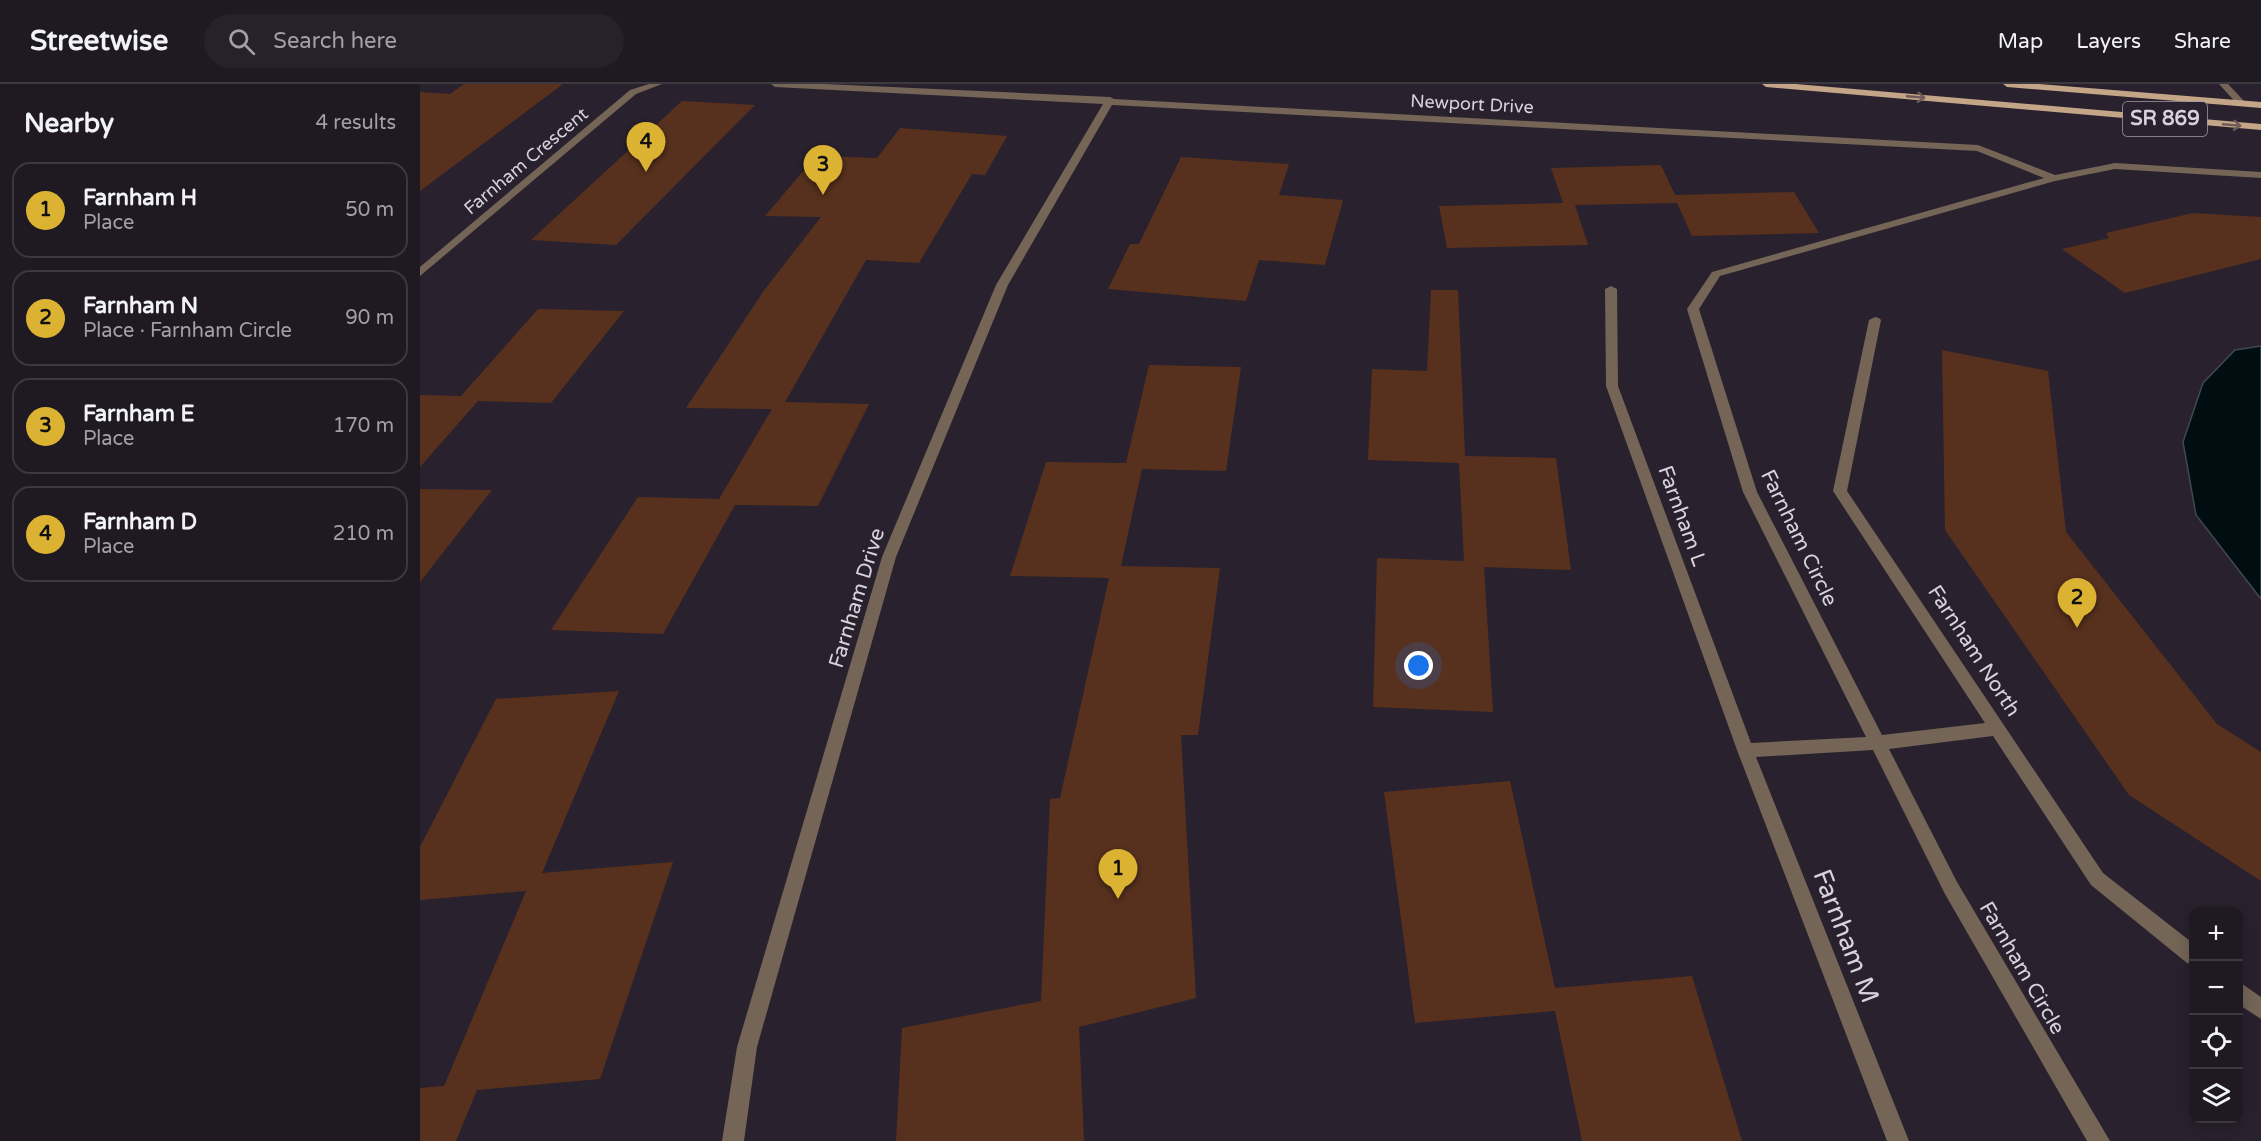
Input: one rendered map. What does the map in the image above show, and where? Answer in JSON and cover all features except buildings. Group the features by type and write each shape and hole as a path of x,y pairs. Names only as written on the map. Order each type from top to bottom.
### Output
{"main road":[{"name":"SR 869","path":"1766,84 2261,127"},
{"name":"SR 869","path":"2007,84 2261,105"},
{"path":"2069,111 2196,110 2241,103"}],"street":[{"name":"Farnham Crescent","path":"420,273 633,92 658,84"},
{"name":"Newport Drive","path":"775,84 1110,100 1978,148 2054,178"},
{"path":"2223,84 2241,103"},
{"name":"Farnham Drive","path":"733,1141 747,1047 889,557 1002,285 1110,100"},
{"name":"Farnham Circle","path":"2099,1141 1951,888 1750,492 1693,309 1716,274 2054,178 2115,166 2261,175"},
{"name":"Farnham L","path":"1611,290 1612,386 1745,750"},
{"name":"Farnham North","path":"1875,320 1840,491 2097,879 2189,953"},
{"path":"1745,750 1877,743 1997,729"},
{"name":"Farnham M","path":"1745,750 1898,1141"},
{"path":"2243,995 2261,1009"}],"shaded area":[{"path":"2261,346 2261,599 2196,515 2183,442 2203,383 2235,350"}],"place":[{"name":"Farnham D","path":"646,172"},
{"name":"Farnham E","path":"823,195"},
{"name":"Farnham N","path":"2077,628"},
{"name":"Farnham H","path":"1118,899"}]}
